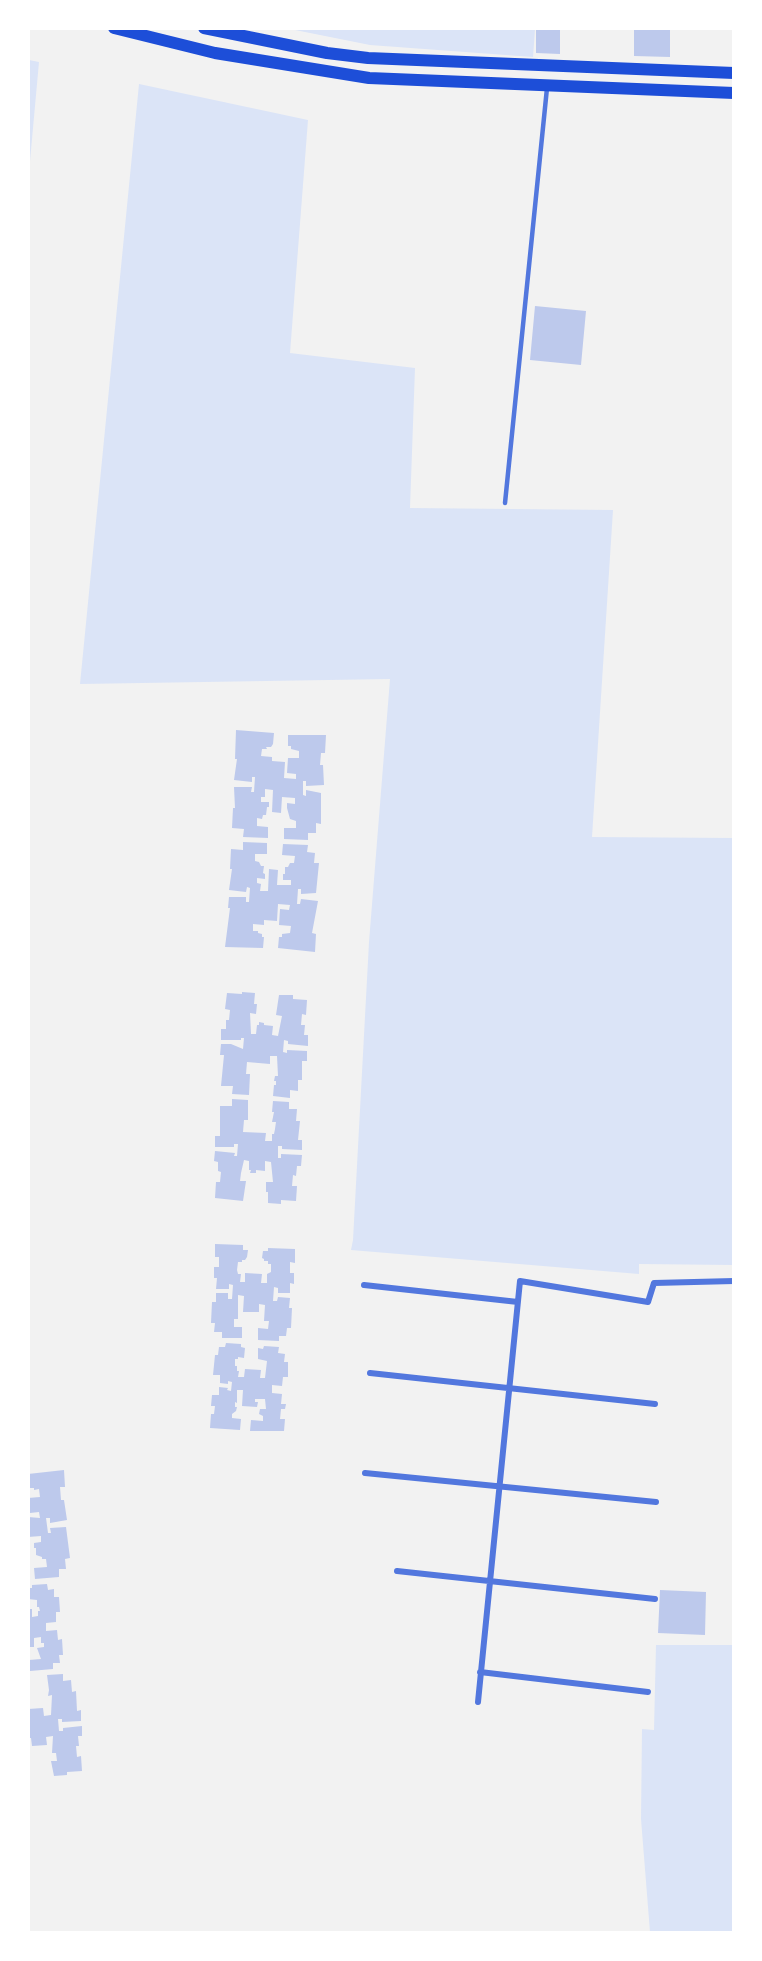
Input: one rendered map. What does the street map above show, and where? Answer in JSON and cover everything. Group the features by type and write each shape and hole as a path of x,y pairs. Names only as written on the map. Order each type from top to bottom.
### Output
{"main road":[{"path":"114,28 215,53 369,78 734,93"},
{"path":"204,28 327,53 368,58 734,73"}],"street":[{"path":"478,1701 520,1281 648,1302 654,1282 734,1281"},
{"path":"363,1285 518,1302"},
{"path":"370,1373 655,1404"},
{"path":"365,1473 656,1502"},
{"path":"397,1571 655,1599"},
{"path":"480,1672 648,1692"}],"lane":[{"path":"505,503 547,85"}],"shaded area":[{"path":"290,29 535,29 533,57 370,45"},
{"path":"28,60 39,62 29,172"},
{"path":"139,84 308,120 290,353 415,368 410,508 613,510 592,837 733,838 733,1265 639,1264 639,1274 351,1250 369,942 390,679 80,684"},
{"path":"656,1645 733,1645 733,1932 650,1932 641,1819 642,1729 654,1730"}],"building":[{"path":"536,28 560,28 560,54 536,53"},
{"path":"634,28 670,28 670,57 634,56"},
{"path":"535,306 586,311 581,365 530,360"},
{"path":"236,730 274,733 273,744 271,747 266,747 267,749 262,749 261,756 272,757 272,761 285,762 284,778 296,779 296,774 287,773 288,758 299,758 299,751 288,746 288,735 326,735 325,753 321,753 320,765 323,765 324,785 306,786 306,781 303,781 303,795 306,796 306,790 321,793 321,824 316,823 316,833 308,833 308,840 284,839 284,828 296,828 296,821 290,819 287,808 287,803 295,804 295,798 282,797 281,813 272,812 273,790 265,789 265,797 261,797 261,802 269,802 269,807 262,819 257,818 257,826 268,827 268,838 243,837 244,829 232,828 233,808 235,808 234,787 252,787 251,792 254,792 255,777 252,777 252,782 234,780 237,759 235,759"},
{"path":"243,842 267,843 267,854 255,854 255,861 264,866 265,879 257,878 257,883 261,884 260,891 268,891 269,869 278,870 277,885 291,885 291,880 283,880 283,874 285,874 285,867 294,863 295,856 282,855 283,844 308,845 307,852 315,853 314,863 319,863 316,893 301,894 301,889 298,889 297,904 300,904 301,899 318,901 312,933 316,934 315,952 278,948 279,937 290,933 291,926 279,925 280,909 289,910 290,905 278,904 277,921 264,920 264,925 253,924 253,931 258,931 264,937 263,948 225,947 230,908 228,908 229,897 246,897 246,902 249,902 250,888 247,887 246,892 229,890 232,869 230,869 231,849 243,850"},
{"path":"242,992 255,993 254,1004 257,1004 256,1014 250,1013 251,1034 256,1034 259,1022 273,1026 272,1035 278,1036 282,1016 276,1015 279,995 293,995 293,999 307,1000 306,1015 302,1014 301,1025 305,1025 304,1035 308,1035 308,1046 288,1044 288,1041 284,1040 283,1052 287,1053 287,1050 307,1051 307,1061 302,1061 302,1080 298,1080 298,1091 290,1090 290,1098 273,1096 274,1085 276,1085 275,1076 278,1076 277,1056 270,1056 270,1064 247,1062 246,1074 250,1074 249,1095 232,1094 233,1086 221,1086 224,1055 220,1055 221,1044 231,1044 243,1049 244,1038 221,1040 221,1029 226,1029 226,1020 229,1020 230,1010 225,1009 227,993 242,994"},
{"path":"232,1099 248,1100 248,1120 244,1120 243,1132 266,1133 265,1141 272,1141 275,1129 276,1122 272,1122 273,1101 289,1102 289,1109 297,1109 296,1121 300,1121 298,1140 302,1140 302,1150 282,1149 282,1146 278,1146 278,1158 281,1158 281,1154 302,1155 301,1166 297,1166 296,1176 293,1175 292,1186 297,1186 296,1201 281,1200 281,1204 268,1203 266,1182 273,1182 271,1162 265,1161 265,1171 256,1170 256,1173 250,1173 249,1161 244,1160 240,1181 246,1181 243,1201 215,1198 216,1182 220,1182 221,1172 218,1171 218,1162 214,1161 215,1151 235,1153 234,1156 237,1156 238,1144 234,1144 234,1147 215,1147 215,1136 220,1136 220,1106 232,1106"},
{"path":"215,1244 243,1245 243,1250 248,1250 245,1260 238,1262 240,1282 245,1282 245,1273 262,1274 261,1283 267,1283 267,1274 271,1272 271,1264 262,1258 263,1251 268,1251 268,1248 295,1249 295,1263 290,1262 290,1273 294,1273 294,1284 290,1283 290,1293 278,1293 278,1288 274,1287 273,1301 277,1301 278,1297 290,1298 289,1308 292,1308 291,1328 287,1328 286,1336 279,1336 279,1341 258,1340 258,1328 268,1329 269,1321 264,1321 265,1305 259,1304 259,1312 243,1312 244,1296 238,1295 238,1319 234,1319 234,1327 242,1327 242,1338 222,1338 222,1332 214,1332 215,1323 211,1323 212,1302 216,1302 216,1293 228,1293 228,1299 232,1299 233,1285 229,1284 229,1289 216,1289 217,1278 214,1278 214,1267 219,1267 219,1257 215,1257"},
{"path":"226,1343 241,1344 241,1347 245,1348 244,1358 235,1359 235,1366 239,1371 238,1377 244,1377 245,1369 261,1370 260,1378 265,1378 267,1361 258,1359 258,1348 279,1347 278,1353 285,1354 284,1362 288,1362 288,1377 283,1377 282,1386 272,1385 272,1393 282,1394 281,1404 286,1404 285,1409 281,1409 280,1419 285,1419 284,1431 250,1431 251,1420 263,1421 263,1416 259,1414 260,1409 266,1409 265,1399 255,1399 255,1402 258,1402 257,1407 242,1406 243,1390 237,1390 235,1407 237,1407 232,1414 232,1418 241,1419 240,1430 210,1428 211,1414 214,1414 215,1406 211,1406 212,1395 219,1395 219,1387 228,1388 227,1390 231,1391 232,1382 220,1383 220,1375 213,1375 215,1355 218,1355 219,1347 225,1347"},
{"path":"64,1470 65,1487 60,1487 67,1520 50,1523 50,1518 46,1518 48,1533 51,1533 50,1528 66,1527 70,1558 65,1559 66,1569 59,1569 59,1577 35,1579 34,1568 47,1567 46,1559 36,1555 36,1548 34,1548 34,1543 41,1542 41,1536 28,1537 28,1517 40,1518 39,1512 30,1513 28,1498 40,1497 39,1489 34,1490 28,1485 28,1474"},
{"path":"47,1584 48,1590 54,1589 54,1597 59,1597 60,1612 56,1612 56,1622 46,1623 46,1631 57,1630 58,1640 62,1639 63,1655 59,1655 60,1663 53,1663 53,1669 30,1671 29,1660 41,1659 37,1648 44,1647 44,1643 41,1643 41,1637 34,1638 34,1647 28,1647 28,1609 32,1609 32,1617 38,1616 38,1611 40,1611 37,1607 37,1600 28,1599 28,1588 32,1588 32,1585"},
{"path":"660,1590 706,1592 705,1635 658,1633"},
{"path":"63,1674 63,1681 71,1680 72,1692 76,1691 77,1711 81,1710 81,1721 62,1722 62,1719 58,1719 59,1731 63,1731 63,1728 82,1726 82,1736 78,1736 79,1746 76,1746 77,1757 81,1756 82,1771 54,1776 51,1761 57,1761 56,1753 52,1753 53,1736 46,1737 47,1745 32,1746 31,1738 28,1738 28,1709 43,1708 44,1716 51,1715 52,1695 48,1696 47,1675"}]}
